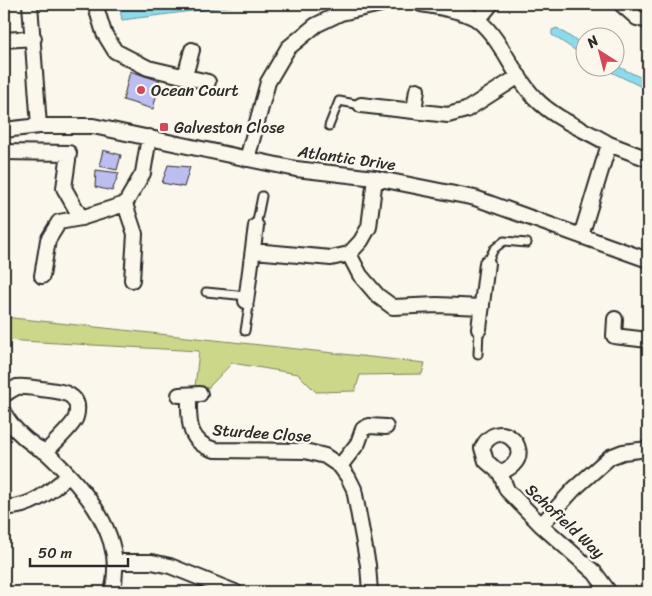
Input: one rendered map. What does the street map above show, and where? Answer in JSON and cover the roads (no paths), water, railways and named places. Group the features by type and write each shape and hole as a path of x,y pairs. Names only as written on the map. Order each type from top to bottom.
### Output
{"street":[{"path":"30,4 39,126"},
{"path":"95,4 104,33 115,51 148,68 208,82"},
{"path":"248,159 268,82 288,48 316,25 341,13 381,4"},
{"path":"421,4 445,8 478,20 499,44 534,98 560,119 609,144 648,159"},
{"path":"478,20 491,4"},
{"path":"621,4 637,18 648,21"},
{"path":"4,40 34,38"},
{"path":"184,76 192,50"},
{"path":"361,106 448,115 466,110 519,76"},
{"path":"414,111 417,90"},
{"name":"Atlantic Drive","path":"4,130 39,126 93,126 248,159 296,168 375,178 476,198 648,260"},
{"path":"42,276 48,240 59,222 81,218 125,204 143,173 149,137"},
{"path":"581,236 609,144"},
{"path":"4,152 69,153 64,188 81,218"},
{"path":"254,251 331,258 349,254 362,242 369,226 375,178"},
{"path":"125,204 135,234 132,280"},
{"path":"247,299 256,226"},
{"path":"349,254 360,275 378,296 393,306 482,307"},
{"path":"480,329 487,263"},
{"path":"615,319 614,336 648,340"},
{"path":"4,395 19,387 65,391 74,399 76,417 46,452"},
{"name":"Sturdee Close","path":"189,395 191,430 195,438 206,448 215,450 305,452 325,456 340,466"},
{"path":"4,413 11,424 36,447 46,452 90,500 102,520 116,562 112,592"},
{"path":"370,592 368,565 354,489 340,466 358,443 363,429 369,426 386,427"},
{"path":"541,525 574,489 610,457 623,452 646,452"},
{"name":"Schofield Way","path":"500,473 507,490 541,525 595,573 610,592"},
{"path":"4,506 25,504 40,499 68,476"},
{"path":"116,562 152,562 170,566 235,592"}],"lane":[{"path":"329,126 339,101 361,106"},
{"path":"256,226 262,196"},
{"path":"487,263 494,249 504,241 527,243"},
{"path":"206,292 247,299 249,306 245,331"},
{"path":"478,354 480,329"}],"water":[{"path":"119,4 247,4 122,20"},
{"path":"557,28 574,39 574,49 552,35 552,30"},
{"path":"624,69 648,81 648,90 623,78"}],"place":[{"name":"Ocean Court","path":"141,90"},
{"name":"Galveston Close","path":"164,127"}]}
